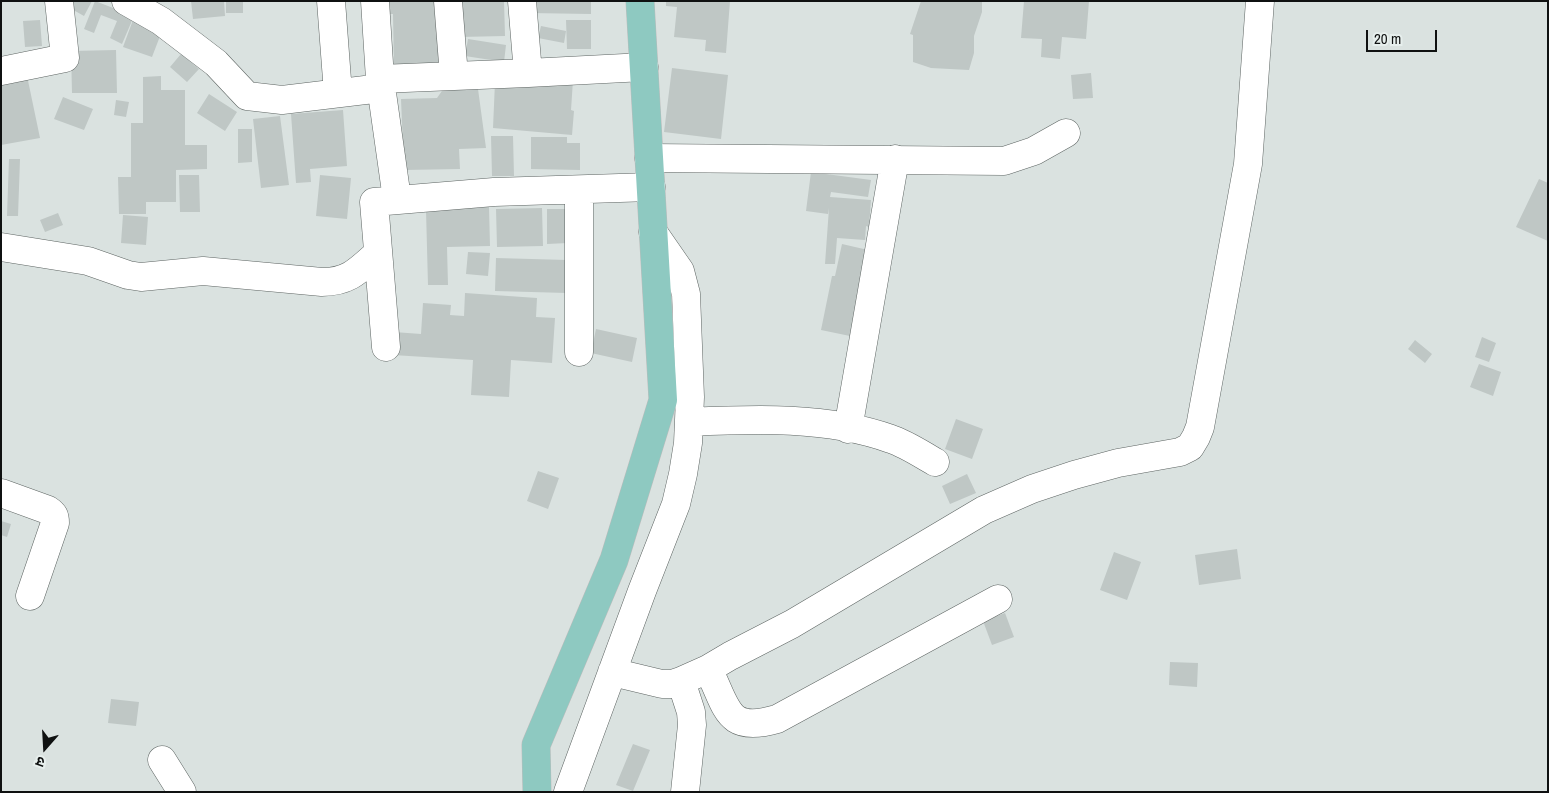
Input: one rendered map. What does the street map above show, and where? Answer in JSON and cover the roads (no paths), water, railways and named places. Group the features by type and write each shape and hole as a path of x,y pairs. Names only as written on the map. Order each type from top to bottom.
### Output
{"main road":[{"path":"537,792 536,745 614,560 663,400 640,1"}],"street":[{"path":"1,71 65,58 60,1"},
{"path":"126,1 160,22 216,63 247,96 282,100 338,94 381,83 454,76 644,67"},
{"path":"331,1 338,94"},
{"path":"375,1 381,83 397,199"},
{"path":"448,1 454,76"},
{"path":"522,1 528,73"},
{"path":"612,672 662,684 672,684 681,681 708,669 792,624 984,510 1032,489 1074,475 1118,463 1180,452 1190,447 1200,427 1248,164 1260,1"},
{"path":"649,158 1004,161 1034,151 1066,133"},
{"path":"848,429 895,159"},
{"path":"386,347 374,202 494,192 651,187"},
{"path":"579,190 579,352"},
{"path":"568,792 676,504 684,474 689,422 690,368 686,294 680,271 653,232"},
{"path":"1,248 88,261 128,275 141,277 203,270 322,282 337,282 348,277 378,253"},
{"path":"689,422 777,420 809,422 867,432 892,439 935,462"},
{"path":"1,494 48,510 55,518 55,523 30,596"},
{"path":"708,669 729,713 737,720 752,724 766,722 777,719 998,599"},
{"path":"681,681 691,712 692,725 686,792"},
{"path":"162,760 182,792"}]}
